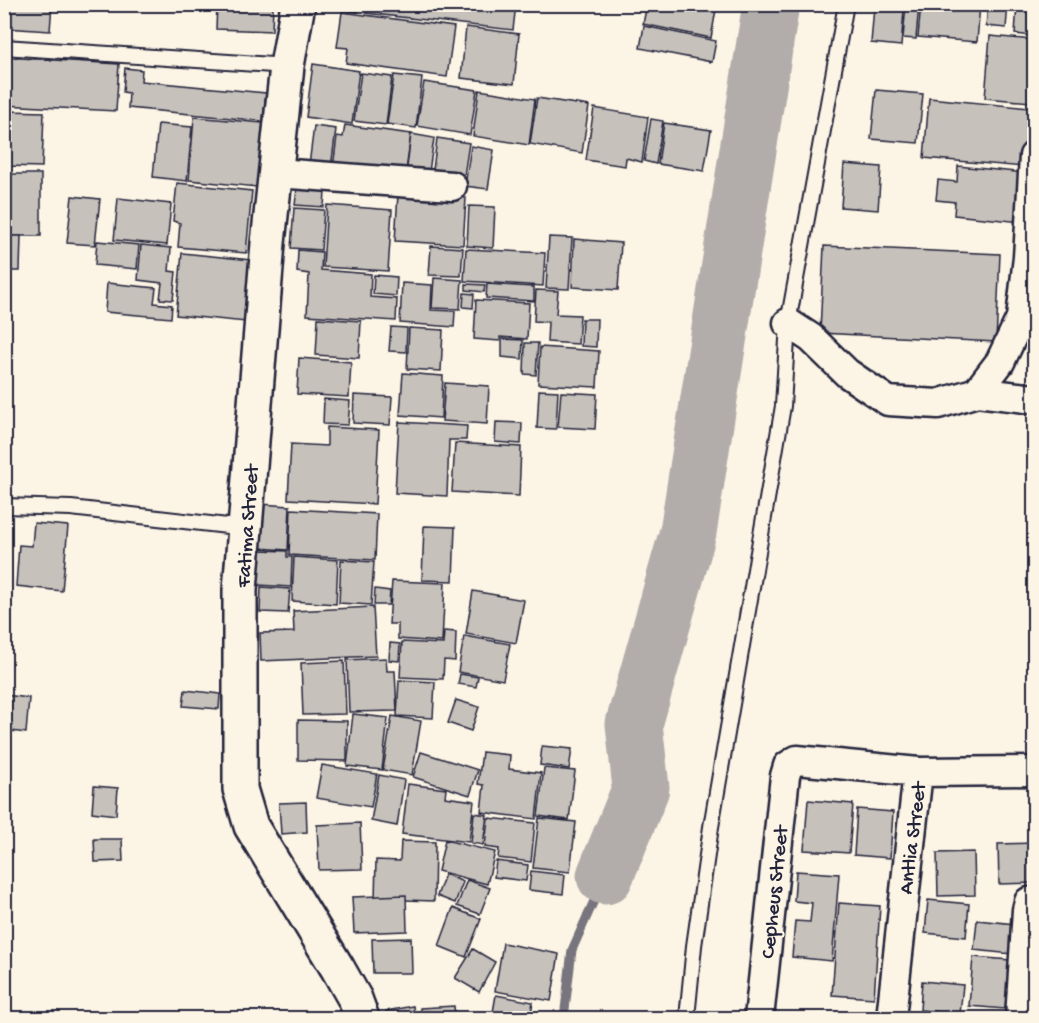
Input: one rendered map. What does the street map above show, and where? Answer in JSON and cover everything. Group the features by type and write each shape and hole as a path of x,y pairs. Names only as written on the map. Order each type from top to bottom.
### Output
{"street":[{"name":"Fatima Street","path":"298,4 287,66 268,243 240,590 240,789 251,826 355,999 362,1018"},
{"path":"977,392 1000,362 1021,318 1035,156"},
{"path":"277,173 452,186"},
{"path":"788,323 811,338 847,374 888,401 938,404 977,392 1035,399"},
{"name":"Cepheus Street","path":"759,1018 788,766 797,760 918,772"},
{"name":"Antlia Street","path":"891,1018 918,772 1035,771"},
{"path":"1020,1018 1027,910 1029,902 1035,901"}],"lane":[{"path":"687,1018 694,946 711,827 783,406 788,323 846,4"},
{"path":"4,47 287,66"},
{"path":"4,506 71,508 245,528"}],"building":[{"path":"7,4 52,4 50,31 5,28"},
{"path":"217,4 273,4 272,31 216,29"},
{"path":"318,4 359,4 358,12 317,6"},
{"path":"367,4 516,4 513,30 366,13"},
{"path":"647,4 717,4 711,38 643,24"},
{"path":"900,4 919,4 916,39 903,38 906,5"},
{"path":"921,4 980,4 977,42 918,37"},
{"path":"988,4 1008,4 1006,28 986,26"},
{"path":"1017,4 1034,6 1034,36 1015,34"},
{"path":"874,7 904,10 901,46 871,43"},
{"path":"342,12 454,27 447,77 346,63 348,48 337,47"},
{"path":"644,26 716,41 712,62 640,48"},
{"path":"466,27 519,34 514,84 461,78"},
{"path":"990,36 1034,40 1031,102 985,98"},
{"path":"4,57 119,64 116,111 4,105"},
{"path":"313,64 359,71 352,124 306,117"},
{"path":"125,68 142,70 141,81 266,93 263,121 128,108 129,93 123,92"},
{"path":"361,73 392,77 386,125 354,121"},
{"path":"394,75 422,78 416,128 387,124"},
{"path":"424,82 477,90 470,135 417,126"},
{"path":"479,90 535,99 529,145 473,136"},
{"path":"876,90 923,94 918,143 871,139"},
{"path":"537,98 589,106 582,153 530,144"},
{"path":"929,98 1029,108 1024,167 924,158"},
{"path":"594,108 648,117 642,162 626,158 625,166 586,160"},
{"path":"7,111 44,112 42,167 6,166"},
{"path":"194,117 263,123 257,187 189,180"},
{"path":"651,119 663,121 656,164 644,161"},
{"path":"664,123 711,130 704,171 658,164"},
{"path":"158,124 192,127 187,181 153,177"},
{"path":"345,125 411,134 406,171 333,168 337,136 343,137"},
{"path":"314,126 336,129 331,168 309,165"},
{"path":"411,134 434,138 428,178 406,175"},
{"path":"437,138 469,143 463,182 432,178"},
{"path":"471,146 494,150 488,189 465,186"},
{"path":"844,164 881,167 878,210 841,207"},
{"path":"958,166 1026,173 1022,222 954,215 955,202 936,200 938,180 957,182"},
{"path":"4,174 41,174 41,236 4,236"},
{"path":"177,183 252,191 246,253 178,247 180,223 173,221"},
{"path":"297,189 325,191 324,207 295,205"},
{"path":"398,194 466,198 463,245 395,241"},
{"path":"72,196 100,199 95,245 67,243"},
{"path":"118,198 171,204 167,245 114,240"},
{"path":"327,205 392,210 388,271 323,267"},
{"path":"469,206 495,207 493,248 467,246"},
{"path":"294,208 324,210 321,250 291,248"},
{"path":"4,236 21,236 20,271 4,271"},
{"path":"549,237 572,238 569,289 546,288"},
{"path":"574,239 621,243 618,290 572,287"},
{"path":"97,241 139,245 137,269 95,265"},
{"path":"141,245 171,248 169,271 176,272 173,300 160,299 162,283 138,280"},
{"path":"431,246 463,248 461,276 429,275"},
{"path":"824,246 1000,254 996,342 820,333"},
{"path":"466,249 545,253 543,286 464,281"},
{"path":"298,250 322,252 321,270 371,274 370,297 397,299 396,321 307,315 309,274 297,272"},
{"path":"182,253 251,260 246,322 176,315"},
{"path":"374,275 397,277 396,296 373,294"},
{"path":"434,278 462,280 460,309 432,308"},
{"path":"107,283 156,288 154,303 172,305 171,318 105,312"},
{"path":"402,283 432,285 431,310 455,311 454,327 400,323"},
{"path":"466,284 485,285 484,292 466,290"},
{"path":"487,284 534,287 534,301 486,298"},
{"path":"536,290 558,291 556,314 580,315 578,344 547,342 548,322 534,321"},
{"path":"464,293 474,294 473,308 463,307"},
{"path":"476,300 529,303 527,339 500,337 500,341 474,339"},
{"path":"318,318 361,321 359,358 316,355"},
{"path":"582,319 597,319 596,347 581,346"},
{"path":"391,327 407,328 406,352 389,351"},
{"path":"409,328 443,330 441,371 407,369"},
{"path":"1031,336 1034,336 1034,372 1030,372"},
{"path":"502,339 523,340 522,359 502,357"},
{"path":"525,343 538,343 536,375 524,374"},
{"path":"540,347 599,351 597,387 538,384"},
{"path":"299,358 351,362 349,397 297,394"},
{"path":"403,373 443,376 441,418 400,415"},
{"path":"445,383 489,386 487,424 442,421"},
{"path":"539,390 558,391 556,429 537,428"},
{"path":"561,392 597,394 595,429 558,427"},
{"path":"354,395 392,397 390,425 353,423"},
{"path":"324,399 350,401 348,425 323,424"},
{"path":"399,422 467,426 466,440 449,440 447,496 395,493"},
{"path":"496,422 522,423 521,444 495,442"},
{"path":"327,427 379,430 375,504 288,499 291,444 327,446"},
{"path":"455,443 521,447 519,496 452,492"},
{"path":"260,504 290,506 288,550 258,548"},
{"path":"291,509 377,514 375,560 289,555"},
{"path":"34,523 68,526 62,591 16,586 19,545 32,546"},
{"path":"424,526 455,527 453,581 422,580"},
{"path":"260,550 287,551 287,557 292,557 291,587 258,585"},
{"path":"294,557 338,560 336,604 292,601"},
{"path":"341,560 374,562 371,605 339,603"},
{"path":"392,581 445,583 442,642 398,639 398,624 389,624"},
{"path":"261,587 290,589 288,613 260,612"},
{"path":"375,589 390,591 389,605 374,605"},
{"path":"473,591 524,600 516,643 466,634"},
{"path":"373,607 376,656 261,661 260,633 294,632 293,611"},
{"path":"444,631 456,632 455,661 444,660 443,679 400,677 402,642 443,644"},
{"path":"464,636 510,644 503,680 458,672"},
{"path":"390,643 400,644 399,661 389,660"},
{"path":"386,658 387,671 395,671 397,711 349,712 347,660"},
{"path":"344,661 346,714 303,715 301,663"},
{"path":"460,674 478,677 476,687 458,684"},
{"path":"399,680 435,682 433,718 397,716"},
{"path":"185,690 220,694 219,709 183,706"},
{"path":"5,695 29,698 26,733 4,730"},
{"path":"456,700 479,707 471,731 448,723"},
{"path":"353,714 388,718 382,770 347,766"},
{"path":"392,716 421,721 412,775 383,770"},
{"path":"298,720 347,721 347,761 298,760"},
{"path":"542,746 572,749 569,769 540,765"},
{"path":"421,752 478,770 470,795 413,777"},
{"path":"482,752 510,755 509,769 541,773 536,819 481,812 484,785 478,784"},
{"path":"322,765 377,774 371,807 316,798"},
{"path":"544,768 575,771 569,820 538,816"},
{"path":"379,775 404,780 397,826 371,821"},
{"path":"408,784 446,789 445,797 474,801 469,842 402,834"},
{"path":"94,786 118,788 116,815 92,812"},
{"path":"808,800 853,804 849,853 804,850"},
{"path":"306,802 307,832 281,834 279,803"},
{"path":"857,809 893,812 890,858 854,855"},
{"path":"474,813 487,815 483,845 471,843"},
{"path":"488,818 535,823 531,862 498,858 499,849 485,847"},
{"path":"539,818 576,822 570,872 533,868"},
{"path":"360,823 362,869 319,870 317,825"},
{"path":"94,839 122,839 123,861 95,862"},
{"path":"445,840 495,852 487,884 438,871"},
{"path":"401,841 435,842 434,901 375,899 376,860 400,861"},
{"path":"1034,843 1034,883 999,884 998,844"},
{"path":"974,852 975,895 938,896 937,853"},
{"path":"496,861 528,865 526,881 494,877"},
{"path":"531,871 565,875 563,894 529,890"},
{"path":"796,871 839,874 832,961 792,957 795,921 810,922 812,903 794,901"},
{"path":"445,874 463,882 455,903 437,896"},
{"path":"467,880 490,888 480,914 457,906"},
{"path":"406,895 407,931 354,933 352,897"},
{"path":"928,900 969,904 966,937 925,933"},
{"path":"839,903 880,906 874,998 832,995"},
{"path":"453,908 481,919 466,957 439,946"},
{"path":"977,920 1015,924 1012,954 974,950"},
{"path":"411,938 412,973 373,973 372,939"},
{"path":"503,943 559,954 551,1001 495,991"},
{"path":"473,949 495,962 479,992 455,978"},
{"path":"973,957 1010,960 1005,1009 969,1006"},
{"path":"922,981 963,985 960,1014 920,1010"},
{"path":"496,995 533,1002 530,1018 492,1018"},
{"path":"413,1006 415,1018 387,1018 386,1011"},
{"path":"454,1006 455,1018 420,1018 420,1008"}],"waterway":[{"path":"605,876 641,788 634,724 688,532 771,4"},
{"path":"564,1018 572,950 605,876"}]}
